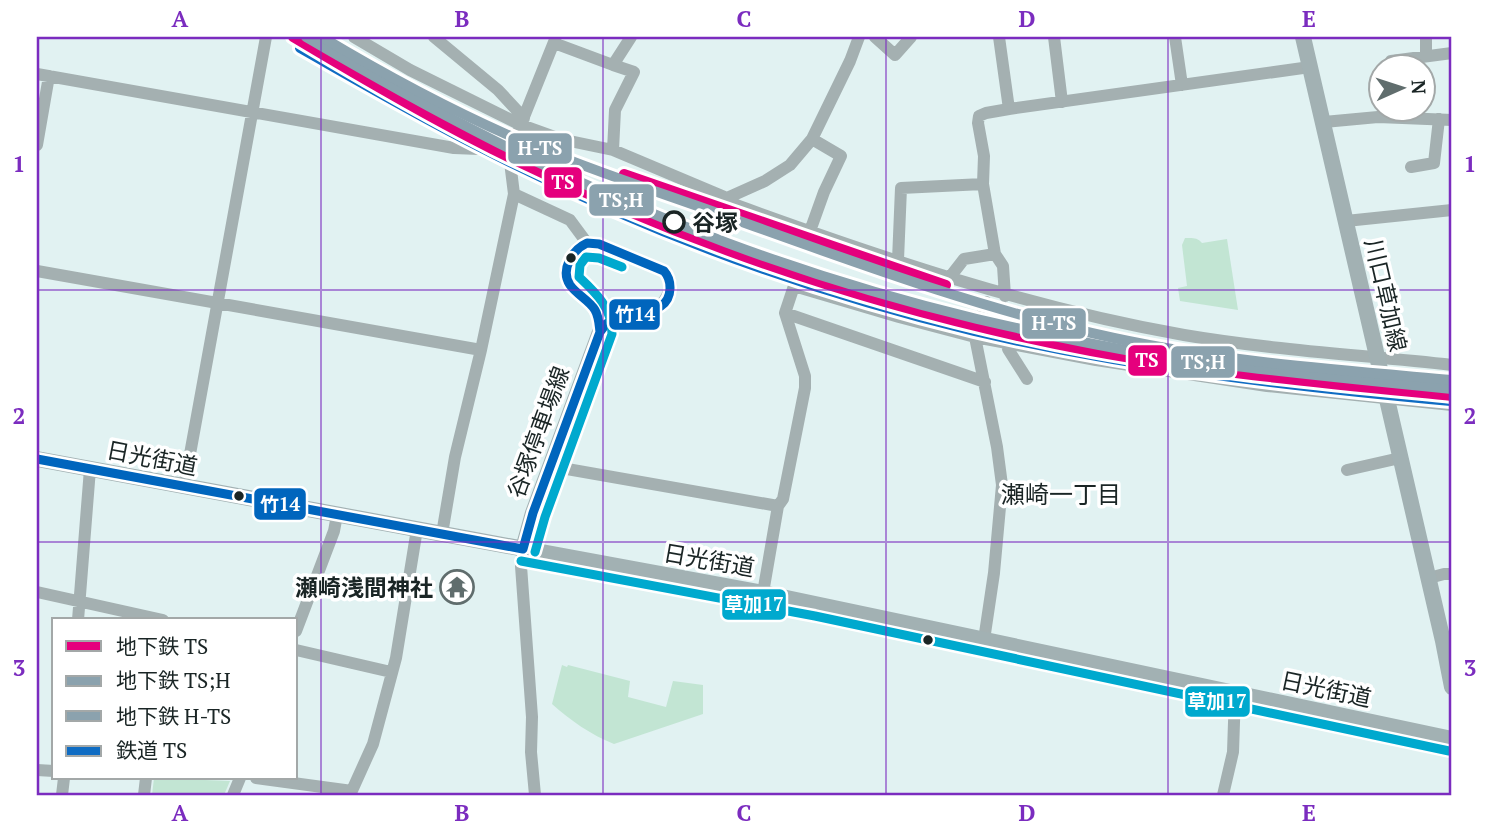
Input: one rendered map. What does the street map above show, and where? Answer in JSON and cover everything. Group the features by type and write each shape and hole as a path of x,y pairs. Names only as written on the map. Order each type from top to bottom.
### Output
{"main road":[{"name":"川口草加線","path":"1303,37 1452,687"},
{"name":"谷塚停車場線","path":"523,549 530,521 600,332"},
{"name":"日光街道","path":"37,459 763,593 1452,739"}],"street":[{"path":"184,487 266,37"},
{"path":"354,37 410,70 560,139 613,150 727,198 736,205 950,277 1004,299 1185,335 1452,365"},
{"path":"434,37 498,90 522,122"},
{"path":"613,65 631,37"},
{"path":"727,198 765,181 790,165 813,139 859,37"},
{"path":"875,37 895,55 911,37"},
{"path":"999,37 1009,109"},
{"path":"1054,37 1062,102"},
{"path":"1175,37 1182,85"},
{"path":"442,534 455,457 514,194 509,154 555,40 634,72 615,110 613,150"},
{"path":"991,340 1004,299 1003,266 995,254 983,184 984,156 979,116 1009,109 1310,67"},
{"path":"37,145 43,75 454,148 512,146"},
{"path":"1324,122 1366,115"},
{"path":"1411,167 1434,163 1446,119"},
{"path":"810,231 841,156 813,139"},
{"path":"898,260 901,188 983,184"},
{"path":"514,194 570,220 587,243"},
{"path":"1346,221 1452,210"},
{"path":"587,243 599,244 664,271 671,281 671,288 661,306 612,320 600,332 599,318 594,308 569,284 567,274 571,256 578,247 587,243"},
{"path":"950,277 964,259 995,254"},
{"path":"37,271 481,350"},
{"path":"763,593 778,506 783,499 805,387 805,376 785,313 794,286 975,337 1096,360 1267,386 1452,405"},
{"path":"984,639 994,573 1002,485 975,337 989,294"},
{"path":"785,313 985,382"},
{"path":"1009,343 1008,349 1027,379"},
{"path":"1347,470 1400,457"},
{"path":"550,466 778,506"},
{"path":"78,618 90,469"},
{"path":"298,626 334,531 337,515"},
{"path":"269,780 351,793 373,744 396,658 416,530"},
{"path":"523,549 521,566 535,795"},
{"path":"1429,578 1452,574"},
{"path":"37,592 154,618"},
{"path":"298,650 391,672"},
{"path":"1223,795 1233,752 1235,693"}],"green space":[{"path":"1185,238 1196,239 1202,243 1227,239 1238,310 1180,301 1178,288 1187,286 1182,245"},
{"path":"562,665 630,681 628,697 666,707 673,681 703,685 703,714 614,744 581,727 552,704"},
{"path":"154,780 230,781 224,795 152,795"}],"metro line":[{"name":"TS","path":"293,37 441,123 564,183 710,244 860,295 1014,335 1136,359 1271,377 1452,396"},
{"name":"TS;H","path":"306,37 464,125 604,193 726,243 851,285 977,319 1125,350 1243,367 1452,389"},
{"name":"H-TS","path":"322,37 446,106 550,153 968,300 1065,327 1198,353 1452,380"},
{"name":"TS","path":"624,174 946,285"}],"rail line":[{"name":"TS","path":"300,48 459,136 600,205 722,254 847,296 974,331 1093,355 1271,382 1451,401"}],"transit line":[{"name":"竹14","path":"587,243 599,244 664,271 669,279 670,289 665,303 652,310 612,320 600,332 595,310 570,285 566,273 572,255 587,243"},
{"name":"草加17","path":"535,552 545,517 612,334 606,309 579,277 580,265 586,257 599,258 622,267"},
{"name":"竹14","path":"523,549 533,513 600,332"},
{"name":"竹14","path":"37,459 523,549"},
{"name":"草加17","path":"521,561 815,616 1449,751"}],"place":[{"name":"谷塚","path":"674,222"},
{"name":"瀬崎浅間神社","path":"457,587"}],"district":[{"name":"瀬崎一丁目","path":"1061,494"}]}
